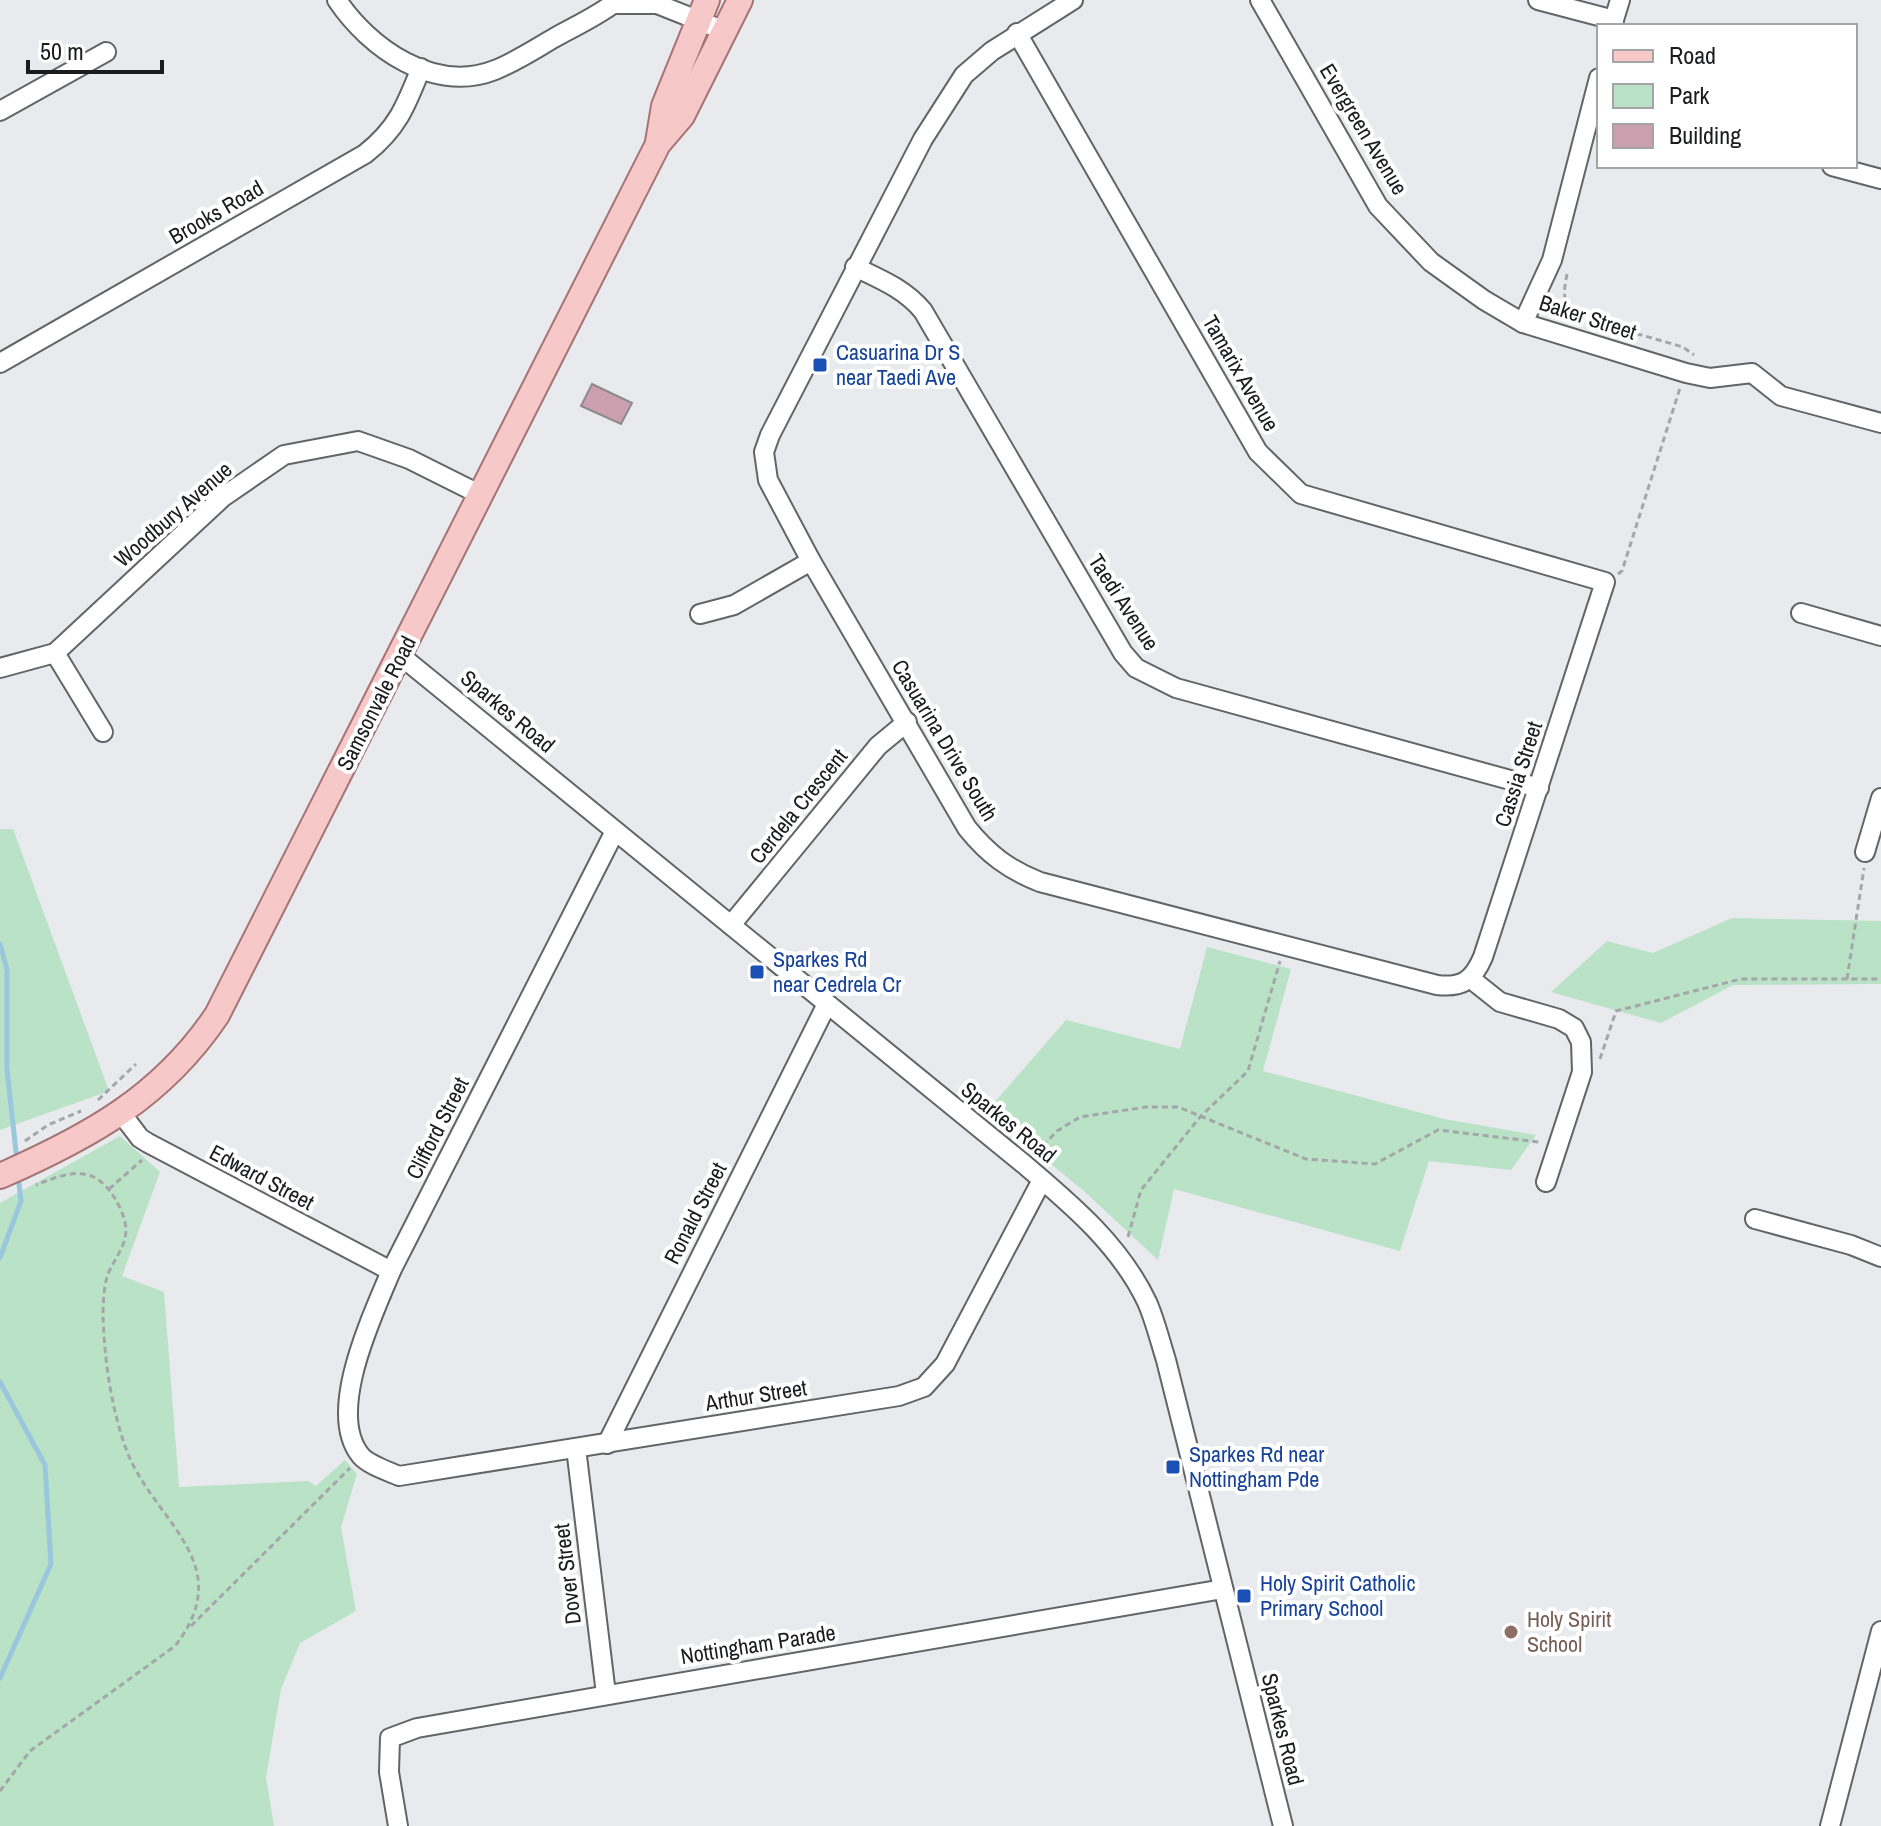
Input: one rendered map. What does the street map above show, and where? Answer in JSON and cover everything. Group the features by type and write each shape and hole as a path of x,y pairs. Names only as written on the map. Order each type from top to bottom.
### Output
{"main road":[{"name":"Samsonvale Road","path":"0,1176 53,1165 165,1079 217,1015 658,144 682,116 725,31 736,2"},
{"name":"Samsonvale Road","path":"658,144 664,106 703,9"}],"street":[{"path":"337,0 368,38 392,55 421,68 454,76 493,71 616,2 703,9 725,31"},
{"name":"Casuarina Drive South","path":"1073,0 1017,33 964,75 923,139 770,435 764,452 768,480 811,561 967,828 984,849 1017,873 1040,882 1437,985 1461,986 1471,979"},
{"name":"Evergreen Avenue","path":"1260,0 1378,206 1431,262 1523,323"},
{"path":"1538,0 1613,23 1620,0"},
{"name":"Tamarix Avenue","path":"1017,33 1258,452 1301,494 1605,582"},
{"path":"0,111 106,52"},
{"name":"Brooks Road","path":"0,363 365,154 391,132 404,110 421,68"},
{"name":"Baker Street","path":"1597,86 1552,260 1523,323 1686,373 1710,378 1752,373 1781,396 1881,423"},
{"path":"1840,168 1881,179"},
{"name":"Taedi Avenue","path":"855,267 898,289 913,299 923,311 1115,640 1136,668 1176,688 1539,788"},
{"name":"Woodbury Avenue","path":"0,668 55,653 223,497 284,455 358,441 409,459 481,495"},
{"path":"700,614 734,605 811,561"},
{"name":"Cassia Street","path":"1471,979 1483,957 1605,582"},
{"path":"1801,613 1881,636"},
{"path":"55,653 103,732"},
{"name":"Sparkes Road","path":"401,656 1025,1165 1076,1208 1113,1250 1147,1302 1166,1360 1283,1826"},
{"name":"Cerdela Crescent","path":"731,925 878,746 907,722"},
{"path":"1865,852 1881,798"},
{"name":"Clifford Street","path":"362,1457 350,1437 349,1390 364,1336 391,1271 615,831"},
{"path":"1471,979 1500,1002 1559,1019 1574,1028 1581,1042 1584,1055 1582,1072 1546,1182"},
{"name":"Ronald Street","path":"607,1444 827,1004"},
{"name":"Edward Street","path":"121,1113 140,1138 148,1143 391,1271"},
{"name":"Arthur Street","path":"362,1457 399,1476 899,1396 924,1387 945,1364 1042,1180"},
{"path":"1755,1219 1851,1245 1881,1257"},
{"name":"Dover Street","path":"576,1448 606,1694"},
{"name":"Nottingham Parade","path":"398,1826 389,1772 390,1738 417,1728 1223,1589"},
{"path":"1830,1826 1881,1631"}],"path":[{"path":"1569,264 1564,294 1572,315 1683,347 1697,357 1686,373 1622,571 1605,582"},
{"path":"1847,979 1865,852"},
{"path":"1113,1250 1129,1236 1141,1190 1200,1117 1248,1071 1284,945"},
{"path":"1597,1070 1616,1011 1741,979 1881,979"},
{"path":"39,1130 90,1106 136,1064"},
{"path":"1025,1165 1057,1131 1080,1117 1113,1110 1162,1107 1178,1107 1306,1159 1375,1164 1438,1130 1558,1143"},
{"path":"109,1189 147,1156"},
{"path":"53,1165 100,1179 125,1218 126,1237 107,1276 103,1312 112,1388 125,1446 137,1474 153,1500 183,1537 197,1571 198,1600 188,1629"},
{"path":"0,1791 30,1751 175,1646 188,1629 362,1457"}],"green space":[{"path":"0,829 13,829 109,1091 0,1130"},
{"path":"1732,918 1881,921 1881,984 1733,985 1661,1023 1551,992 1607,941 1653,953"},
{"path":"1207,947 1291,969 1263,1071 1444,1119 1536,1135 1511,1170 1429,1161 1400,1251 1174,1189 1158,1260 1085,1192 987,1111 1066,1020 1180,1049"},
{"path":"120,1136 160,1172 122,1276 164,1292 179,1487 308,1481 316,1486 345,1460 357,1474 341,1527 356,1611 300,1643 281,1689 266,1777 274,1826 0,1826 0,1203"}],"building":[{"path":"592,384 632,403 621,424 581,406"}],"waterway":[{"path":"0,944 7,970 7,1069 17,1161"},
{"path":"0,1258 21,1201 18,1175"},
{"path":"0,1382 45,1465 51,1564 0,1678"}],"place":[{"name":"Casuarina Dr S near Taedi Ave","path":"820,365"},
{"name":"Sparkes Rd near Cedrela Cr","path":"757,972"},
{"name":"Sparkes Rd near Nottingham Pde","path":"1173,1467"},
{"name":"Holy Spirit Catholic Primary School","path":"1244,1596"},
{"name":"Holy Spirit School","path":"1511,1632"}]}
